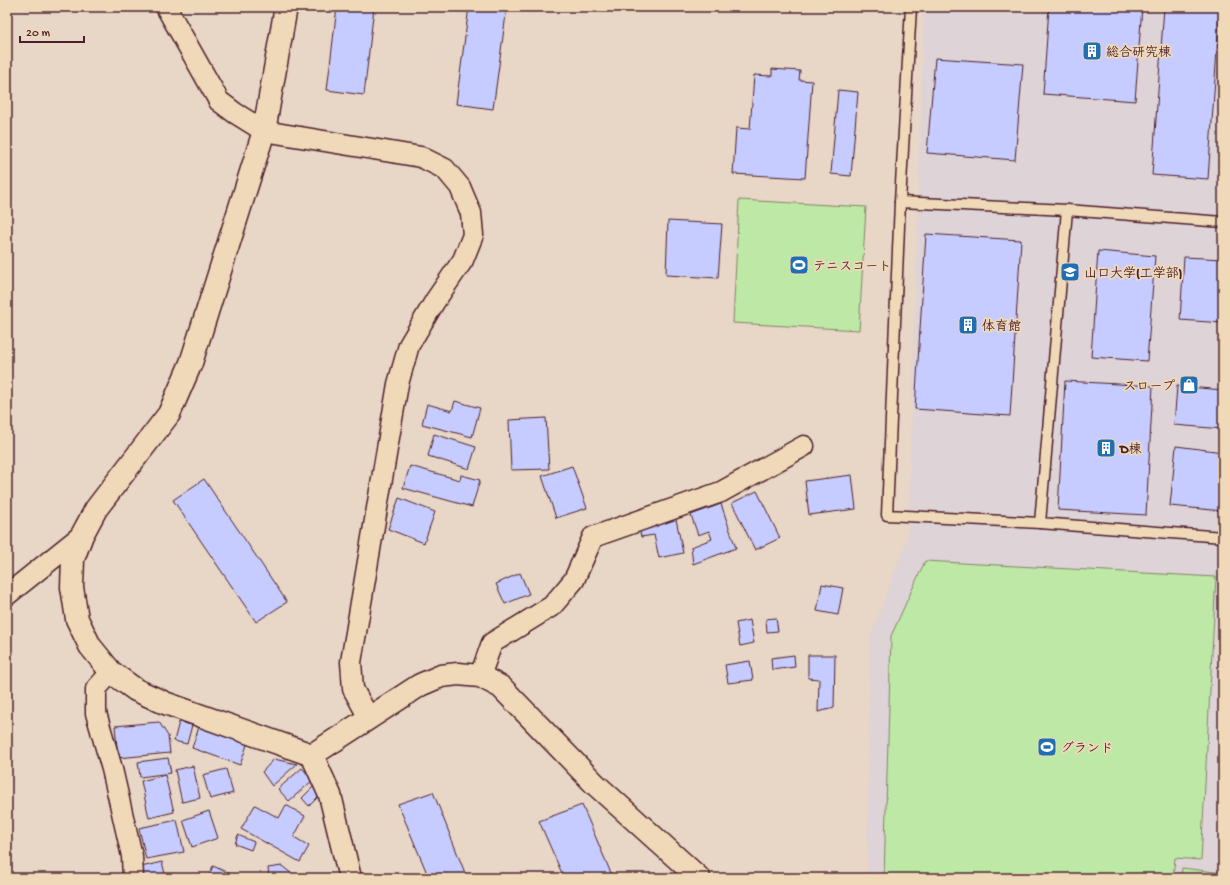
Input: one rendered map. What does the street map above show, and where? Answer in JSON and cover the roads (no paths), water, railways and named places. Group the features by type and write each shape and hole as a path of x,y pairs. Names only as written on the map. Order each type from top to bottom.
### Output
{"street":[{"path":"166,7 219,101 264,131 420,157 445,169 460,187 471,213 474,235 463,260 435,301 409,345 398,384 350,662 353,689 369,718"},
{"path":"286,7 264,131 191,363 169,414 96,509 82,535 73,559 72,587 77,619 90,646 111,672 136,690 165,703 312,755 330,795 350,878"},
{"path":"480,676 492,643 552,606 574,580 593,536 722,492 804,446"},
{"path":"7,595 82,535"},
{"path":"111,672 96,689 96,713 112,769 132,856 133,878"},
{"path":"312,755 420,685 441,676 458,674 480,676 501,687 596,784 699,878"}],"lane":[{"path":"911,7 900,202 887,515 1040,523 1223,537"},
{"path":"900,202 1067,210 1223,222"},
{"path":"1040,523 1067,210"}],"place":[{"name":"総合研究棟","path":"1092,51"},
{"name":"テニスコート","path":"799,265"},
{"name":"山口大学(工学部)","path":"1070,272"},
{"name":"体育館","path":"968,325"},
{"name":"スロープ","path":"1189,385"},
{"name":"D棟","path":"1106,448"},
{"name":"グランド","path":"1047,747"}]}
